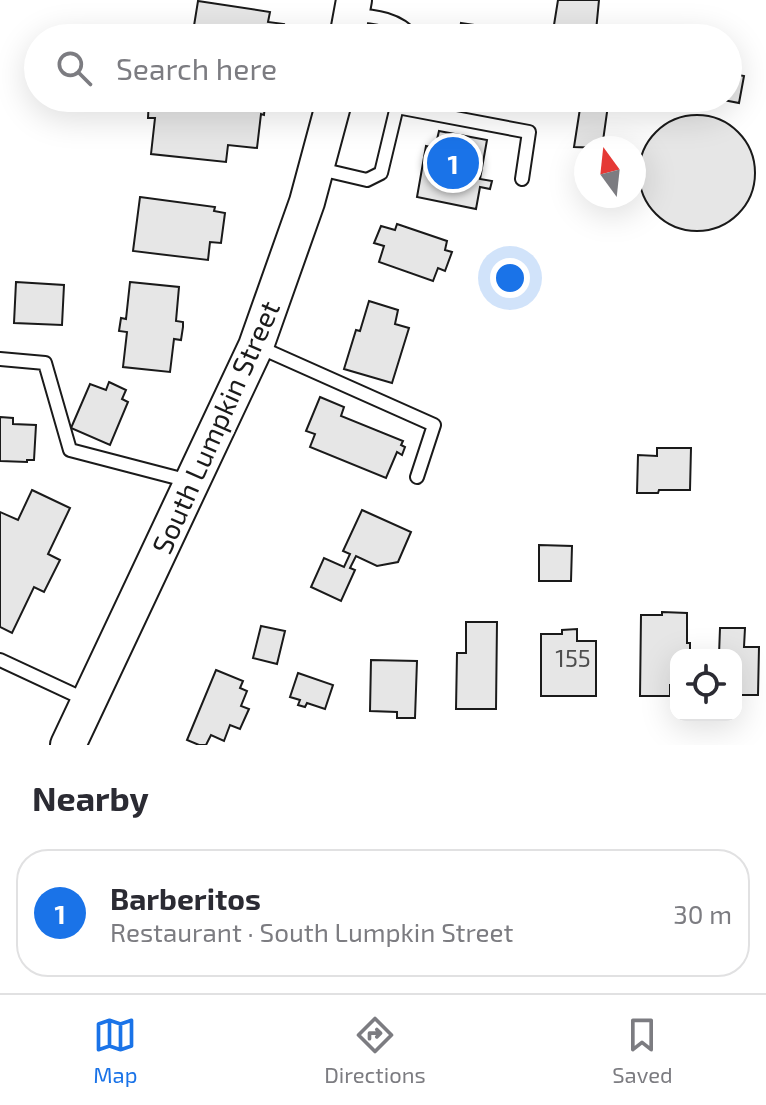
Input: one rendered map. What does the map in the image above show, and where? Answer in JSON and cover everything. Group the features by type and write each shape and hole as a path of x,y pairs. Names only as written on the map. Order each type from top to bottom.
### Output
{"main road":[{"name":"South Lumpkin Street","path":"68,745 256,346 317,169 331,112"}],"lane":[{"path":"351,18 378,16 396,24"},
{"path":"317,169 367,180 381,173 396,112"},
{"path":"439,112 529,132 522,179"},
{"path":"256,346 434,425 417,477"},
{"path":"0,359 45,363 70,450 192,481"},
{"path":"0,660 89,701"}],"building":[{"path":"558,0 599,0 597,24 554,24"},
{"path":"198,1 270,12 268,22 284,24 194,24"},
{"path":"148,112 264,112 264,115 261,114 257,148 228,145 226,162 151,154 155,118 148,118"},
{"path":"579,112 607,112 604,136 576,136"},
{"path":"697,115 729,125 745,141 753,162 753,184 745,205 738,214 719,226 697,231 675,226 656,214 646,199 646,147 656,132 675,120"},
{"path":"439,131 487,140 480,179 492,181 490,189 480,187 476,209 417,197 426,146 435,148"},
{"path":"140,197 215,207 214,211 225,213 221,243 210,242 208,260 133,251"},
{"path":"397,224 447,241 445,250 452,252 445,271 438,268 433,281 379,262 384,246 374,243 381,226 395,230"},
{"path":"16,282 64,285 62,325 14,323"},
{"path":"130,282 179,287 176,321 183,322 183,327 181,340 174,339 170,372 123,367 127,332 119,331 121,318 126,319"},
{"path":"369,301 398,310 395,324 409,328 392,383 344,369"},
{"path":"109,382 126,390 122,399 128,402 110,445 71,428 90,384 106,390"},
{"path":"320,397 344,407 341,416 403,441 401,445 405,447 402,455 397,452 386,478 310,447 315,434 306,431"},
{"path":"0,417 13,418 13,424 36,425 34,460 0,461"},
{"path":"657,448 691,448 690,490 637,493 638,455 657,456"},
{"path":"32,490 70,508 48,554 60,560 44,592 34,587 12,633 0,627 0,512 18,520"},
{"path":"362,510 411,532 398,562 377,566 356,556 350,568 355,570 341,601 311,587 324,558 344,567 350,554 343,551"},
{"path":"539,545 572,546 571,581 539,581"},
{"path":"662,612 687,613 687,643 690,643 690,649 670,649 670,696 640,696 641,615 662,615"},
{"path":"466,622 497,622 496,709 456,709 457,653 466,653"},
{"path":"261,626 285,631 277,664 253,658"},
{"path":"720,628 745,628 744,647 759,647 758,695 742,695 742,649 719,649"},
{"path":"577,629 577,641 596,641 596,696 541,696 541,634 562,634 562,630"},
{"path":"371,660 417,661 415,718 397,718 397,712 370,711"},
{"path":"216,670 243,681 240,688 247,691 241,706 249,709 240,729 230,725 224,741 211,735 206,745 199,745 187,740"},
{"path":"298,673 333,685 325,709 307,703 305,707 298,705 300,700 290,697"}],"place":[{"name":"Barberitos","path":"453,163"}]}
